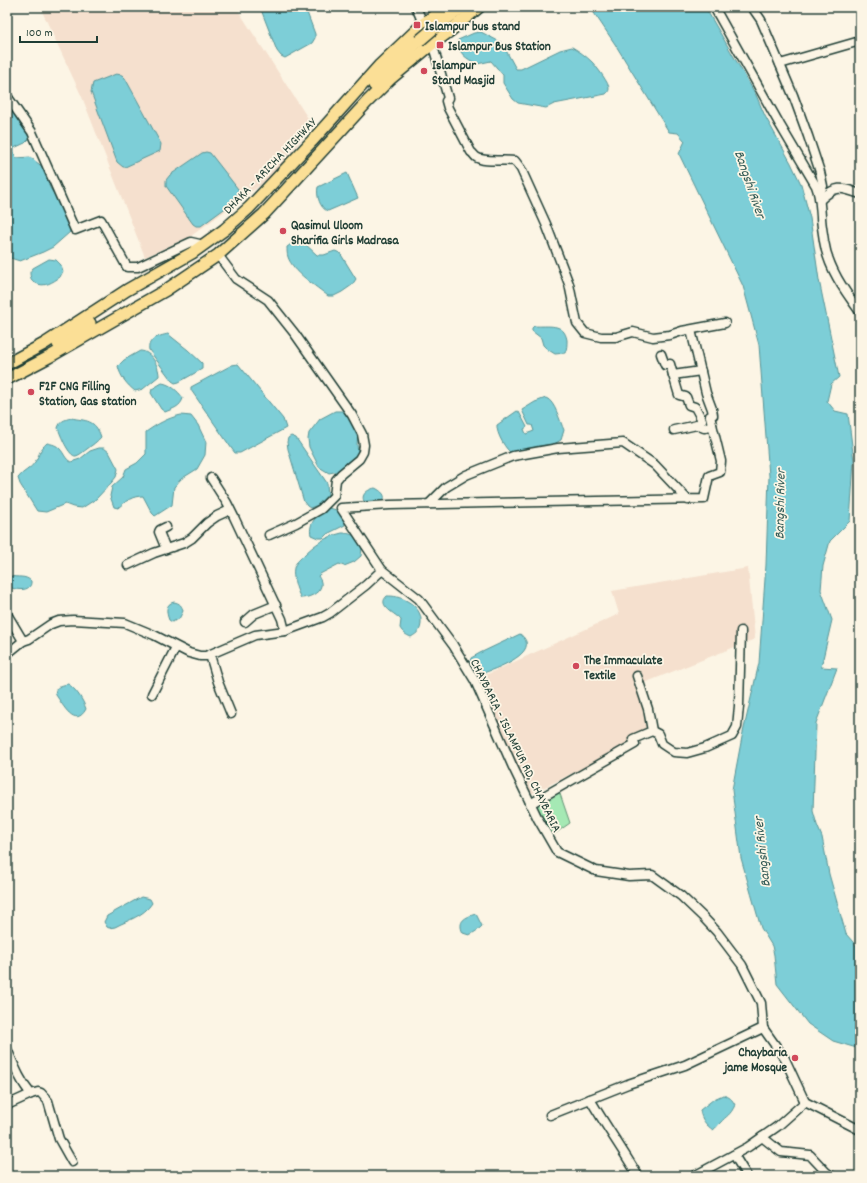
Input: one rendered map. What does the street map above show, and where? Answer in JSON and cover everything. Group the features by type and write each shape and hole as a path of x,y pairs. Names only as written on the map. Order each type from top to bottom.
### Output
{"highway":[{"name":"DHAKA - ARICHA HIGHWAY","path":"172,268 224,230 249,208 380,65 423,24 446,7"},
{"path":"7,364 44,344 172,268 196,259 223,241 281,186 398,60 433,29 463,7"},
{"path":"7,379 49,357 166,290 218,255 264,214 390,79 479,7"},
{"path":"7,373 62,342 129,293"}],"street":[{"path":"416,7 432,44 448,98 446,101 448,108 471,152 476,158 508,160 515,162 521,169 546,224 569,284 577,323 585,333 601,337 616,337 633,332 653,337 670,335 682,331 726,323"},
{"path":"714,7 820,197"},
{"path":"752,7 761,20 780,64 808,136 820,172 823,186 820,197 822,224 824,243 828,256 839,282 860,312"},
{"path":"780,64 860,41"},
{"path":"7,96 32,132 75,230 101,220 126,266 138,266 191,242 204,245"},
{"path":"820,197 835,189 845,188 860,194"},
{"path":"218,255 236,279 268,300 290,328 352,415 362,434 364,445 363,452 359,459 336,480 334,496 321,509 308,518 269,535"},
{"path":"341,508 429,504 704,499 709,476 720,472 721,461 710,416 713,415 712,408 706,393 691,330"},
{"path":"660,354 664,365 670,364 679,395 686,398 689,405 695,407 702,420 697,425 674,430"},
{"path":"673,375 701,371"},
{"path":"697,425 704,428 712,425"},
{"path":"429,504 446,487 466,475 513,456 558,448 623,442 655,465 688,500"},
{"path":"210,478 230,510 282,618 285,631"},
{"name":"CHAYBARIA - ISLAMPUR RD, CHAYBARIA","path":"334,496 382,570 419,599 453,645 475,681 530,804 557,852 596,871 628,876 652,875 681,896 717,932 742,965 761,1002 762,1028"},
{"path":"128,565 186,542 217,516 230,510"},
{"path":"166,527 159,532 166,549"},
{"path":"7,654 23,641 41,632 51,624 59,621 73,620 125,623 154,634 188,653 200,656 210,655 255,635 285,631 323,617 366,585 382,570"},
{"path":"245,622 254,614 276,605"},
{"path":"7,614 23,641"},
{"path":"638,676 648,709 652,730 658,734 662,744 674,752 687,753 705,748 732,736 737,727 741,631"},
{"path":"152,694 176,647"},
{"path":"210,655 218,682 231,714"},
{"path":"530,804 635,744 633,739 652,730"},
{"path":"550,1115 628,1084 685,1065 762,1028 785,1059 805,1102 860,1130"},
{"path":"7,1049 22,1083 31,1094"},
{"path":"7,1105 31,1094 38,1092 41,1093 48,1102 59,1139 72,1162"},
{"path":"590,1099 608,1130 624,1151 638,1176"},
{"path":"694,1176 748,1147 778,1126 805,1102"},
{"path":"762,1137 781,1152 810,1155 832,1176"},
{"path":"734,1155 746,1176"}],"shaded area":[{"path":"40,7 236,7 313,126 270,178 191,236 145,257 82,97"},
{"path":"748,568 755,639 644,683 658,730 529,795 479,678 619,614 612,591"}],"green space":[{"path":"559,791 570,823 550,837 534,805"}],"water":[{"path":"260,7 305,7 315,34 315,38 312,43 285,58 281,56 277,51"},
{"name":"Bangshi River","path":"590,7 705,7 756,95 765,116 791,163 801,184 810,218 819,280 839,377 831,384 827,401 835,411 848,414 854,461 850,521 830,541 823,566 821,590 832,620 821,667 837,668 816,723 813,811 822,837 829,874 846,934 860,950 860,1049 833,1041 808,1024 777,984 772,946 761,928 741,858 732,790 742,737 759,663 766,565 769,476 759,345 743,286 679,154 685,141 678,133 669,132 615,44"},
{"path":"481,32 502,43 516,69 521,69 560,50 572,47 594,64 607,83 609,90 606,94 554,104 546,108 518,103 513,99 503,83 503,75 491,61 477,64 463,55 459,49 458,40 474,33"},
{"path":"116,74 122,75 125,78 161,144 160,151 125,167 117,162 91,92 93,83"},
{"path":"7,104 10,104 26,126 29,139 25,143 14,148 16,158 30,157 44,168 50,188 60,203 69,224 70,232 53,247 20,261 7,257"},
{"path":"202,153 210,153 240,193 239,198 201,226 196,226 166,186 166,180 170,175"},
{"path":"347,173 358,198 328,211 325,210 319,201 318,187"},
{"path":"294,242 303,242 317,255 324,255 335,251 340,253 356,279 352,285 334,296 328,296 311,283 291,263 288,256 287,247"},
{"path":"49,259 56,260 61,265 63,271 60,277 45,285 34,282 31,279 30,272 33,268"},
{"path":"534,326 550,326 563,330 567,340 565,353 555,354 547,349 543,345 541,338 532,331"},
{"path":"168,334 202,363 202,369 175,383 149,350 150,343 154,339"},
{"path":"140,351 151,356 158,368 159,376 143,389 135,391 124,380 118,366 124,360"},
{"path":"238,364 283,419 286,428 240,453 235,453 191,390 191,387 232,365"},
{"path":"162,383 174,388 183,398 178,406 165,412 161,409 151,393 152,389"},
{"path":"546,398 555,407 564,430 561,440 554,444 538,446 513,454 507,449 502,441 497,425 517,411 527,427 524,429 526,434 534,431 532,425 529,425 522,410 535,402"},
{"path":"335,411 343,411 348,415 358,432 358,455 339,471 329,473 319,467 309,447 308,439 309,433 320,419"},
{"path":"181,415 191,416 198,425 206,442 205,455 197,469 181,479 174,487 172,505 155,516 143,496 129,499 118,508 114,507 110,496 112,487 123,477 126,469 137,463 146,454 146,432 154,426"},
{"path":"71,418 93,424 99,431 101,437 76,456 73,455 68,449 58,428 63,421"},
{"path":"291,436 296,438 327,483 328,495 318,505 310,508 304,502 288,449 287,442 288,438"},
{"path":"47,443 53,444 57,447 71,462 80,459 90,451 104,448 109,452 118,469 116,477 96,499 82,508 65,504 46,512 37,511 20,484 18,478 33,464 44,445"},
{"path":"375,488 383,494 383,501 380,503 366,504 363,498 364,494"},
{"path":"329,508 336,510 343,515 345,525 327,534 323,538 318,538 311,535 310,531 312,523 321,513"},
{"path":"342,533 347,533 358,539 362,551 361,556 354,562 344,566 339,564 320,574 318,576 321,581 320,589 310,596 301,598 296,588 294,579 295,565 316,545 325,539"},
{"path":"10,576 29,579 31,581 31,585 22,590 7,586 7,579"},
{"path":"387,596 402,598 417,609 421,617 421,625 416,634 411,637 401,630 401,620 388,610 384,603"},
{"path":"174,602 180,605 183,611 179,619 172,622 169,620 167,609 171,603"},
{"path":"520,634 526,641 526,648 521,654 513,660 484,673 477,675 473,671 470,666 471,658"},
{"path":"68,684 79,695 86,709 82,715 78,717 74,716 66,709 55,693 60,686"},
{"path":"141,897 150,899 152,903 145,911 115,927 107,927 104,922 107,916"},
{"path":"476,914 482,926 469,935 463,933 461,925 463,920"},
{"path":"723,1095 730,1098 735,1105 730,1113 713,1130 704,1122 700,1110 714,1099"}],"place":[{"name":"Islampur bus stand","path":"417,25"},
{"name":"Islampur Bus Station","path":"440,45"},
{"name":"Islampur Stand Masjid","path":"424,71"},
{"name":"Qasimul Uloom Sharifia Girls Madrasa","path":"283,231"},
{"name":"F2F CNG Filling Station, Gas station","path":"31,392"},
{"name":"The Immaculate Textile","path":"576,666"},
{"name":"Chaybaria jame Mosque","path":"795,1058"}]}
